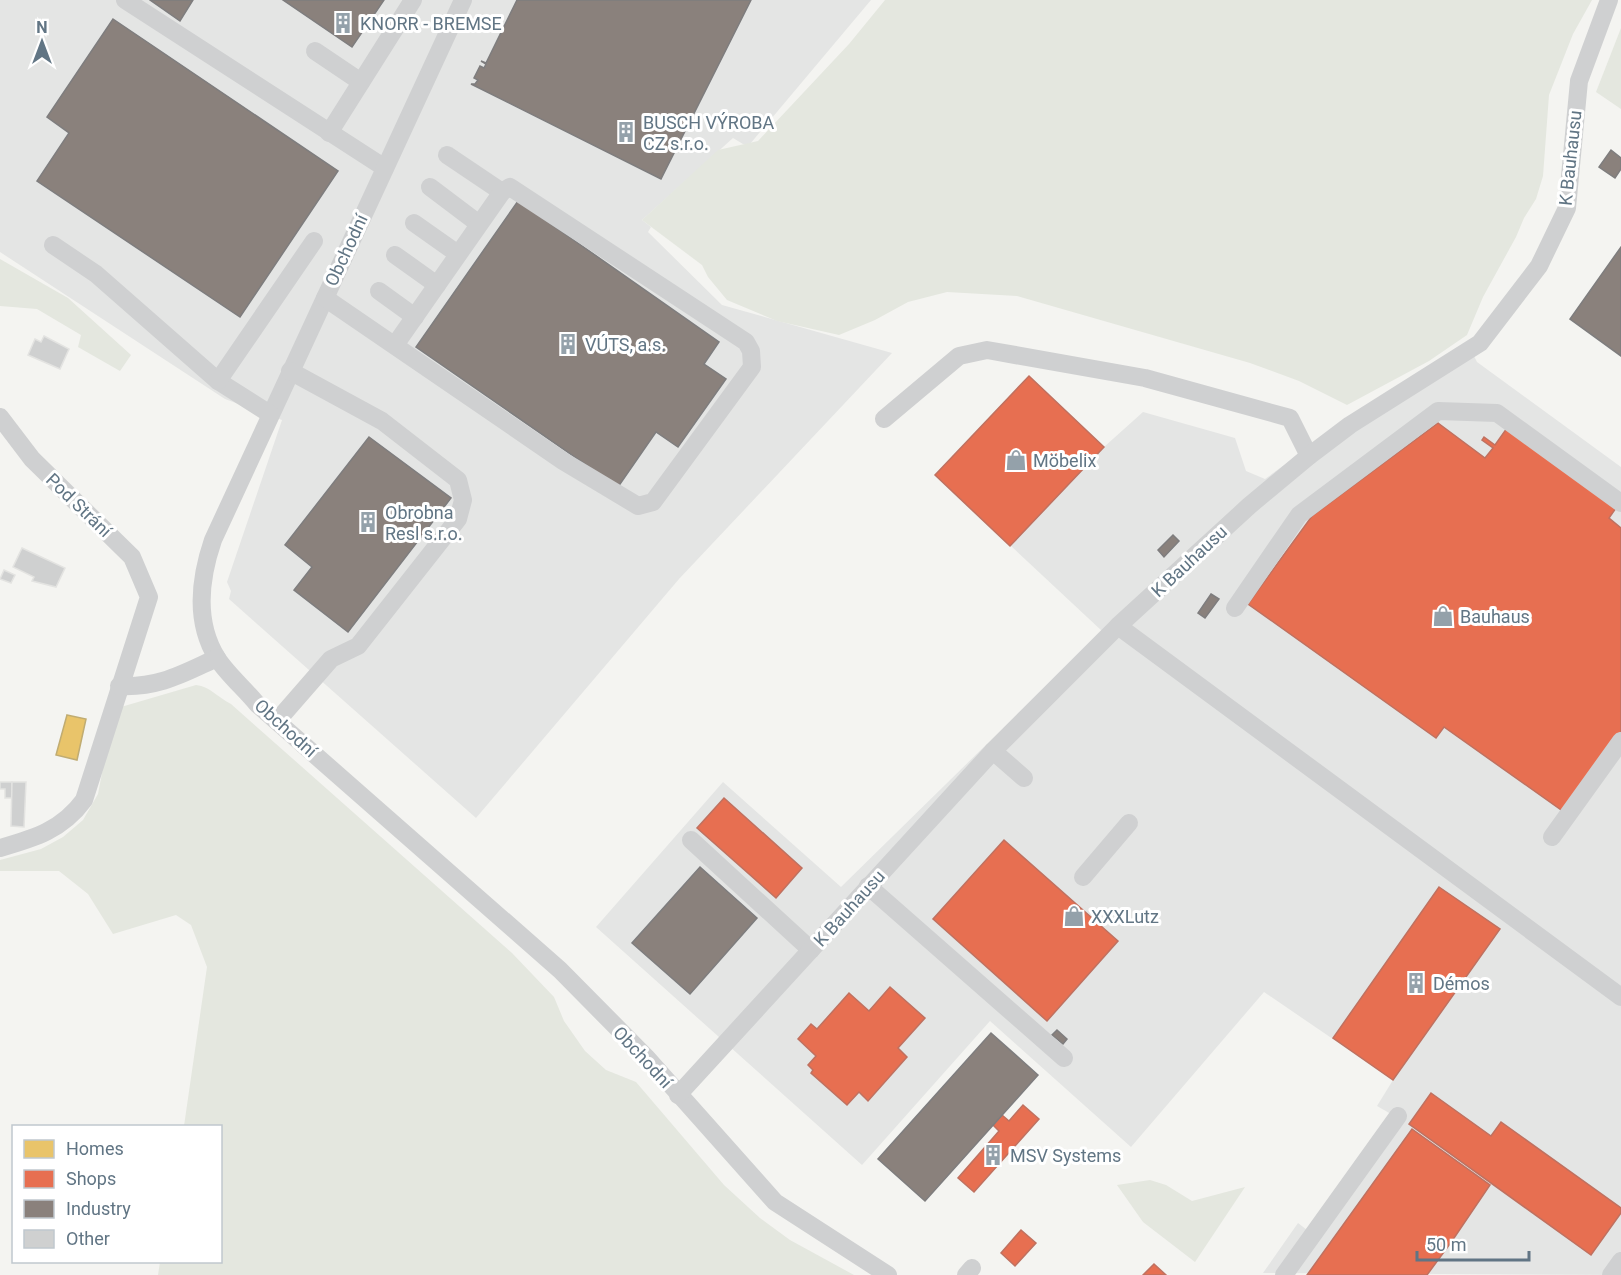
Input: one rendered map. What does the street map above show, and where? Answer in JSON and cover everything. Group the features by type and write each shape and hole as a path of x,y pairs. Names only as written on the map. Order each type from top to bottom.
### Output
{"street":[{"path":"125,0 385,168"},
{"path":"329,133 413,0"},
{"name":"Obchodní","path":"463,0 270,414 205,564 201,599 206,630 217,658 258,704 560,970 646,1057 775,1202 888,1275"},
{"name":"K Bauhausu","path":"678,1095 993,751 1118,626 1249,506 1309,456 1350,425 1480,343 1539,266 1567,208 1579,81 1609,0"},
{"path":"315,51 361,82"},
{"path":"447,155 502,192"},
{"path":"430,187 479,224"},
{"path":"325,297 564,461 638,506 653,502 752,367 752,351 746,342 512,187 502,192 395,345"},
{"path":"414,223 458,255"},
{"path":"218,381 314,242"},
{"path":"53,245 96,274 218,381 270,414"},
{"path":"394,255 437,285"},
{"path":"379,291 415,317"},
{"path":"884,419 959,356 987,350 1145,378 1290,418 1309,456"},
{"path":"278,721 331,659 358,646 458,519 463,500 458,480 382,421 290,371"},
{"path":"1235,608 1299,515 1438,411 1497,413 1621,503"},
{"name":"Pod Strání","path":"0,417 32,459 132,557 149,597 119,686"},
{"path":"1118,626 1621,997"},
{"path":"0,848 43,835 73,815 84,800 119,686 142,688 159,684 217,658"},
{"path":"1552,837 1621,741"},
{"path":"993,751 1024,778"},
{"path":"1083,877 1129,823"},
{"path":"691,840 811,950"},
{"path":"868,886 1064,1058"},
{"path":"1284,1275 1398,1116"},
{"path":"1611,1275 1621,1261"}],"shaded area":[{"path":"0,0 871,0 750,144 743,144 733,138 642,220 651,227 648,232 722,305 892,353 679,579 476,818 229,599 231,591 227,582 282,420 225,399 0,252"},
{"path":"885,0 1592,0 1573,34 1549,95 1543,176 1536,199 1483,297 1467,335 1429,361 1347,405 1299,381 1250,363 1017,296 947,292 908,302 875,320 839,335 777,321 727,300 708,277 702,265 642,220 718,150 758,141 849,44"},
{"path":"1621,28 1621,109 1596,92"},
{"path":"0,259 68,298 131,355 120,371 78,347 81,335 37,309 0,306"},
{"path":"1468,344 1477,362 1621,467 1621,1275 1263,1273 1298,1223 1307,1230 1391,1114 1377,1106 1393,1080 1264,992 1131,1147 990,1021 862,1165 596,927 723,782 841,887 1102,631 935,475 1029,376 1104,447 1143,412 1235,438 1246,471 1265,479 1338,426"},
{"path":"196,685 210,690 231,704 512,953 554,997 564,1021 585,1051 606,1070 636,1082 724,1185 760,1218 790,1240 854,1275 158,1275 160,1263 222,1263 222,1125 184,1125 207,967 191,925 176,915 113,934 88,894 59,871 0,871 0,860 41,849 63,837 83,820 98,794 107,747 121,707"},
{"path":"1150,1180 1166,1185 1192,1201 1245,1187 1195,1262 1143,1222 1117,1185"}],"building: Homes":[{"path":"67,715 86,719 77,760 56,755"}],"building: Shops":[{"path":"1029,376 1104,447 1010,546 935,475"},
{"name":"Bauhaus","path":"1438,423 1485,458 1493,448 1482,440 1484,437 1495,445 1507,428 1616,508 1609,518 1621,528 1621,733 1564,812 1444,727 1436,738 1248,604 1312,516"},
{"path":"724,798 802,868 776,898 697,828"},
{"path":"1004,840 1118,941 1047,1021 933,919"},
{"name":"Démos","path":"1439,887 1500,929 1393,1080 1333,1038"},
{"path":"890,987 925,1018 898,1048 907,1057 868,1101 859,1092 847,1105 811,1073 813,1070 808,1065 816,1056 798,1039 811,1024 817,1029 849,993 869,1011"},
{"path":"1431,1093 1491,1136 1501,1122 1621,1208 1621,1213 1591,1255 1409,1124"},
{"name":"MSV Systems","path":"1023,1105 1039,1119 974,1192 958,1178 999,1131 993,1125 1002,1115 1009,1121"},
{"path":"1412,1129 1490,1185 1452,1241 1427,1275 1307,1275"},
{"path":"1021,1230 1036,1243 1015,1266 1001,1253"},
{"path":"1154,1264 1166,1275 1143,1275"}],"building: Industry":[{"path":"150,0 193,0 180,21"},
{"name":"KNORR - BREMSE","path":"283,0 384,0 352,47"},
{"name":"BUSCH VÝROBA CZ s.r.o.","path":"517,0 751,0 661,179 471,84 475,84 478,80 474,78 480,66 484,68 486,64 481,61 486,63"},
{"path":"113,19 338,171 240,317 37,181 69,133 47,117"},
{"path":"1611,150 1621,158 1621,169 1615,178 1599,167"},
{"name":"VÚTS, a.s.","path":"518,201 719,342 704,364 726,379 678,447 656,432 618,487 416,347"},
{"path":"1621,247 1621,356 1570,319"},
{"name":"Obrobna Resl s.r.o.","path":"369,437 451,498 348,632 294,590 312,567 285,545"},
{"path":"1173,535 1179,541 1164,557 1158,550"},
{"path":"1211,594 1219,599 1205,618 1198,613"},
{"path":"700,867 757,918 690,994 632,943"},
{"path":"1057,1030 1067,1039 1063,1044 1052,1035"},
{"path":"991,1033 1038,1075 925,1201 878,1159"}],"building: Other":[{"path":"44,336 69,349 60,369 28,355 35,339 41,342"},
{"path":"22,548 65,568 56,587 32,581 34,577 13,567"},
{"path":"4,570 15,575 11,583 0,579"},
{"path":"0,782 12,782 12,798 5,798 5,789 0,789"},
{"path":"12,782 26,782 24,827 11,826"}],"place":[{"name":"KNORR - BREMSE","path":"343,23"},
{"name":"BUSCH VÝROBA CZ s.r.o.","path":"626,132"},
{"name":"VÚTS, a.s.","path":"568,344"},
{"name":"Möbelix","path":"1016,460"},
{"name":"Obrobna Resl s.r.o.","path":"368,522"},
{"name":"Bauhaus","path":"1443,616"},
{"name":"XXXLutz","path":"1074,916"},
{"name":"Démos","path":"1416,983"},
{"name":"MSV Systems","path":"993,1155"}]}
